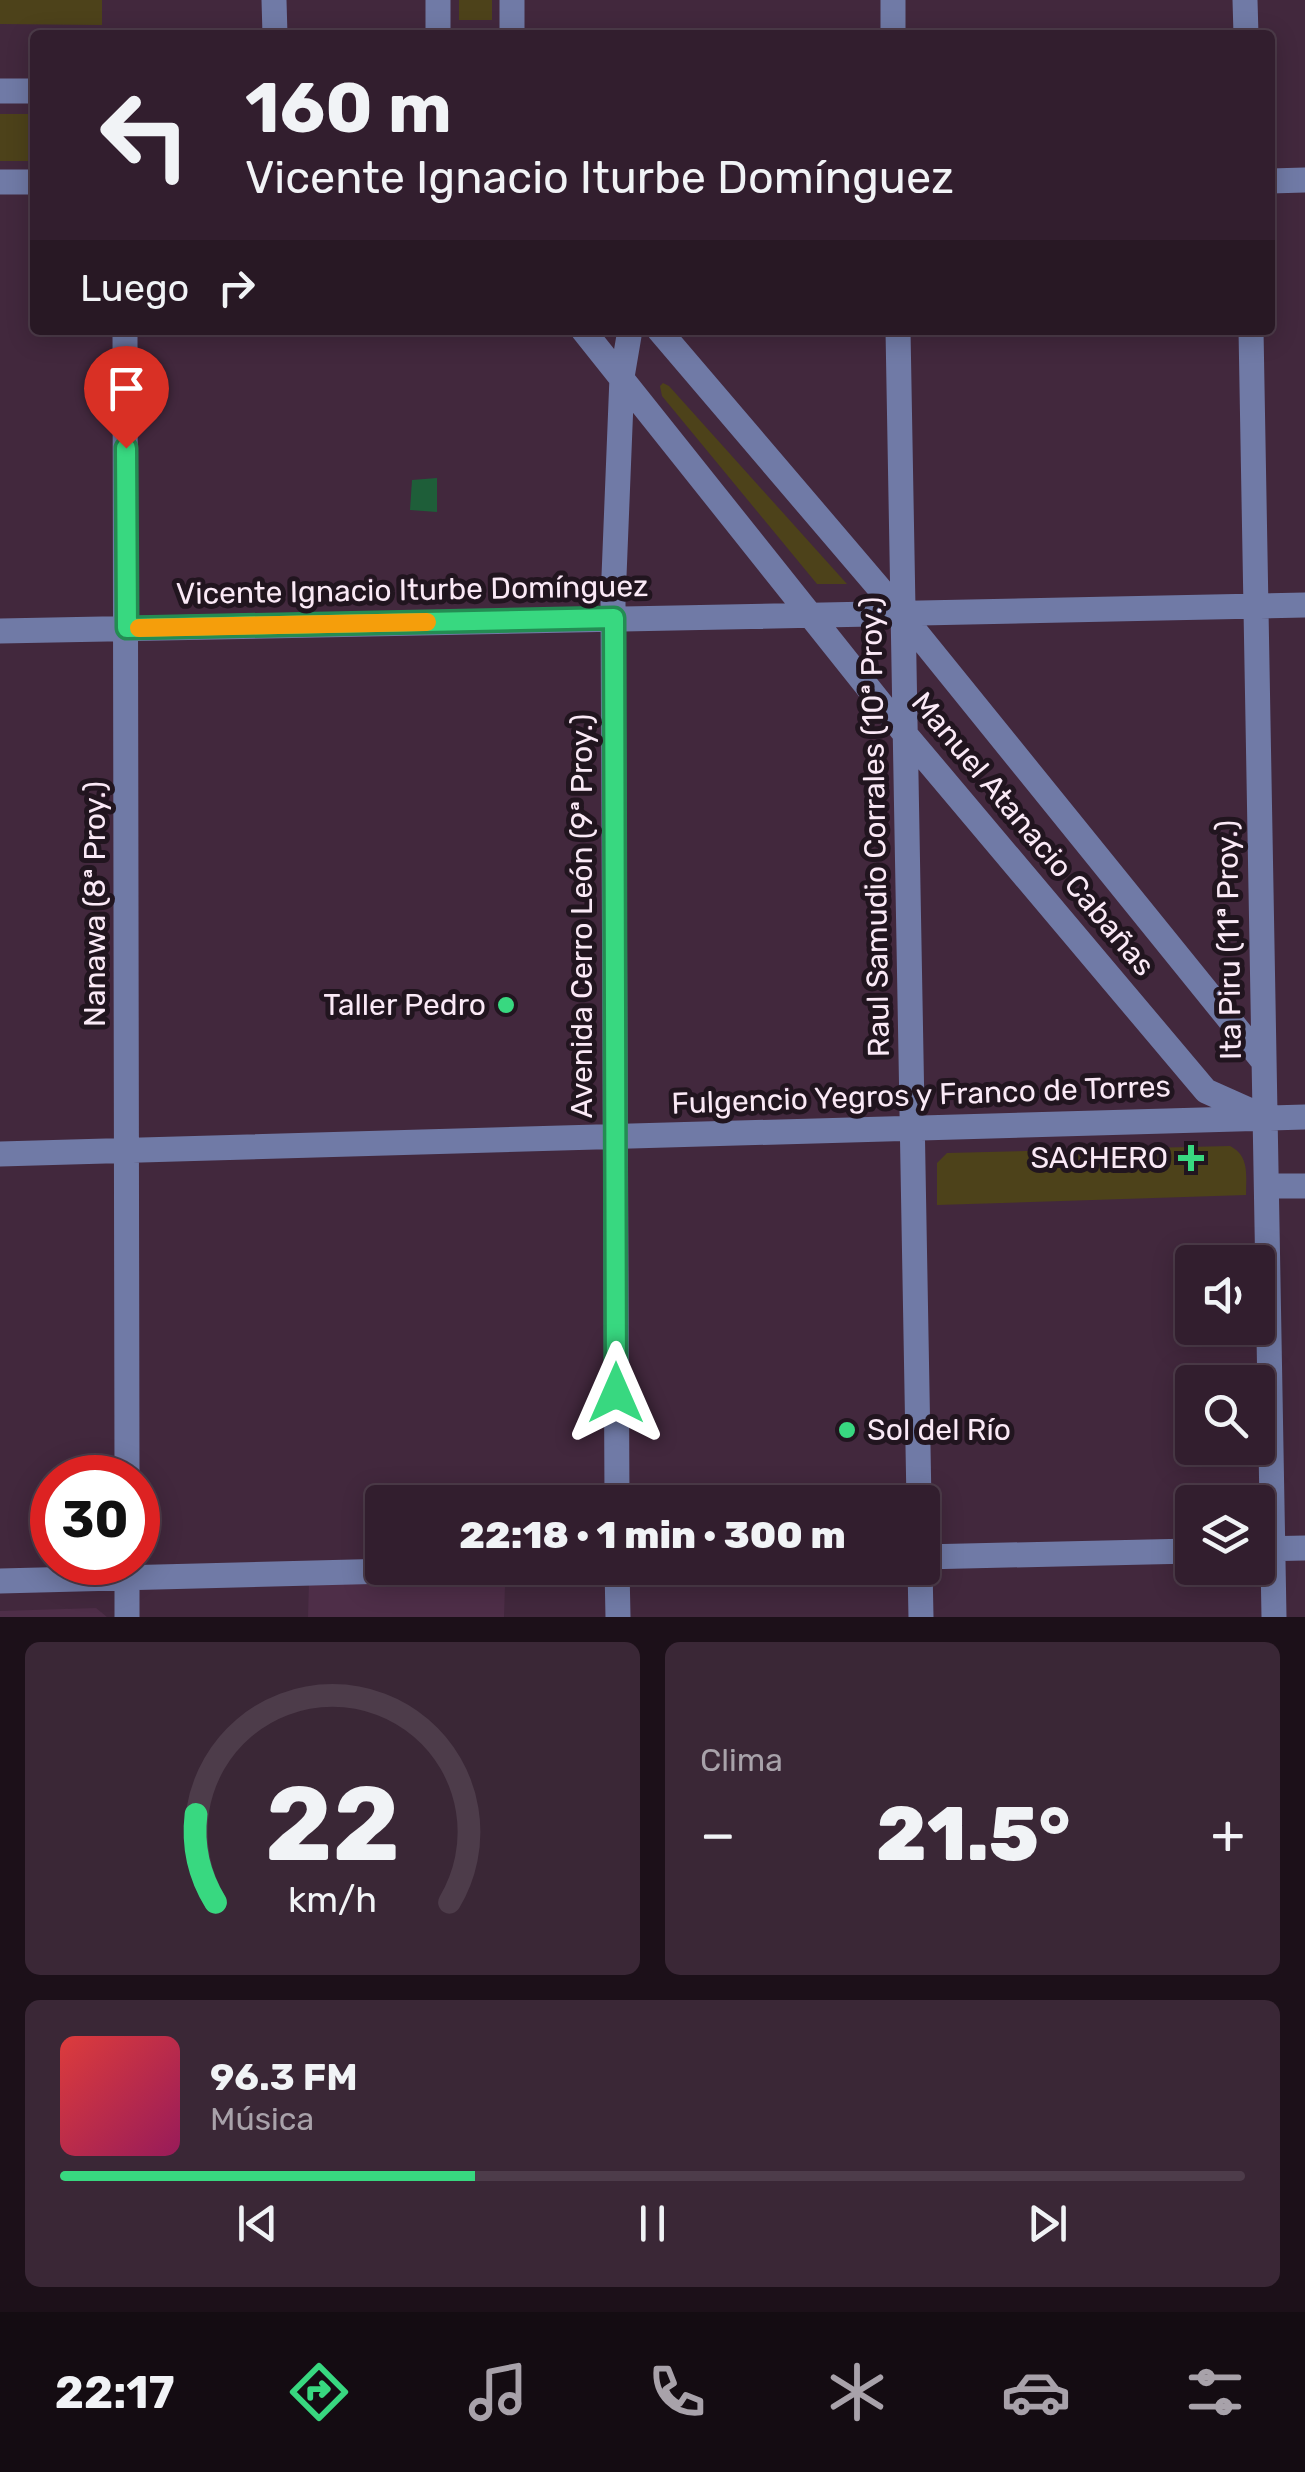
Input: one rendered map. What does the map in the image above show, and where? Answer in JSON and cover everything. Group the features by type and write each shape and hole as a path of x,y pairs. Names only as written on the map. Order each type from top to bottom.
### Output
{"street":[{"path":"274,0 276,30"},
{"path":"438,0 438,30"},
{"path":"512,0 512,30"},
{"path":"893,0 893,30"},
{"path":"1245,0 1246,30"},
{"path":"0,91 30,91"},
{"path":"1275,181 1305,180"},
{"path":"0,182 30,182"},
{"name":"Nanawa (8ª Proy.)","path":"125,335 127,1455"},
{"name":"Manuel Atanacio Cabañas","path":"587,335 905,734 1206,1090 1267,1118"},
{"name":"Avenida Cerro León (9ª Proy.)","path":"617,1485 614,618 622,377 629,335"},
{"name":"Manuel Atanacio Cabañas","path":"662,335 903,616 1263,1061"},
{"name":"Raul Samudio Corrales (10ª Proy.)","path":"898,335 919,1485"},
{"name":"Ita Piru (11ª Proy.)","path":"1250,335 1268,1186 1266,1485"},
{"name":"Vicente Ignacio Iturbe Domínguez","path":"0,632 1305,605"},
{"name":"Fulgencio Yegros y Franco de Torres","path":"0,1154 1305,1116"},
{"path":"1268,1186 1305,1186"},
{"path":"1275,1549 1305,1548"},
{"path":"940,1558 1175,1551"},
{"path":"160,1570 365,1569"},
{"path":"0,1582 30,1579"},
{"path":"127,1585 127,1617"},
{"path":"617,1585 618,1617"},
{"path":"920,1585 921,1617"},
{"name":"Ita Piru (11ª Proy.)","path":"1270,1585 1274,1617"}],"shaded area":[{"path":"0,0 102,0 102,25 0,24"},
{"path":"459,0 492,0 492,20 459,20"},
{"path":"0,114 30,114 30,161 0,161"},
{"path":"663,383 847,584 817,584 662,396"},
{"path":"437,478 437,512 410,510 412,480"},
{"path":"1230,1146 1244,1161 1246,1195 937,1205 937,1163 947,1153"},
{"path":"309,1581 505,1586 504,1617 308,1617"},
{"path":"96,1608 107,1617 0,1617 0,1611"}],"slow traffic":[{"path":"139,628 427,622"}],"place":[{"name":"Taller Pedro","path":"506,1005"},
{"name":"SACHERO","path":"1191,1158"},
{"name":"Sol del Río","path":"847,1430"}],"route":[{"path":"126,448 127,628 614,618 616,1393"}]}
